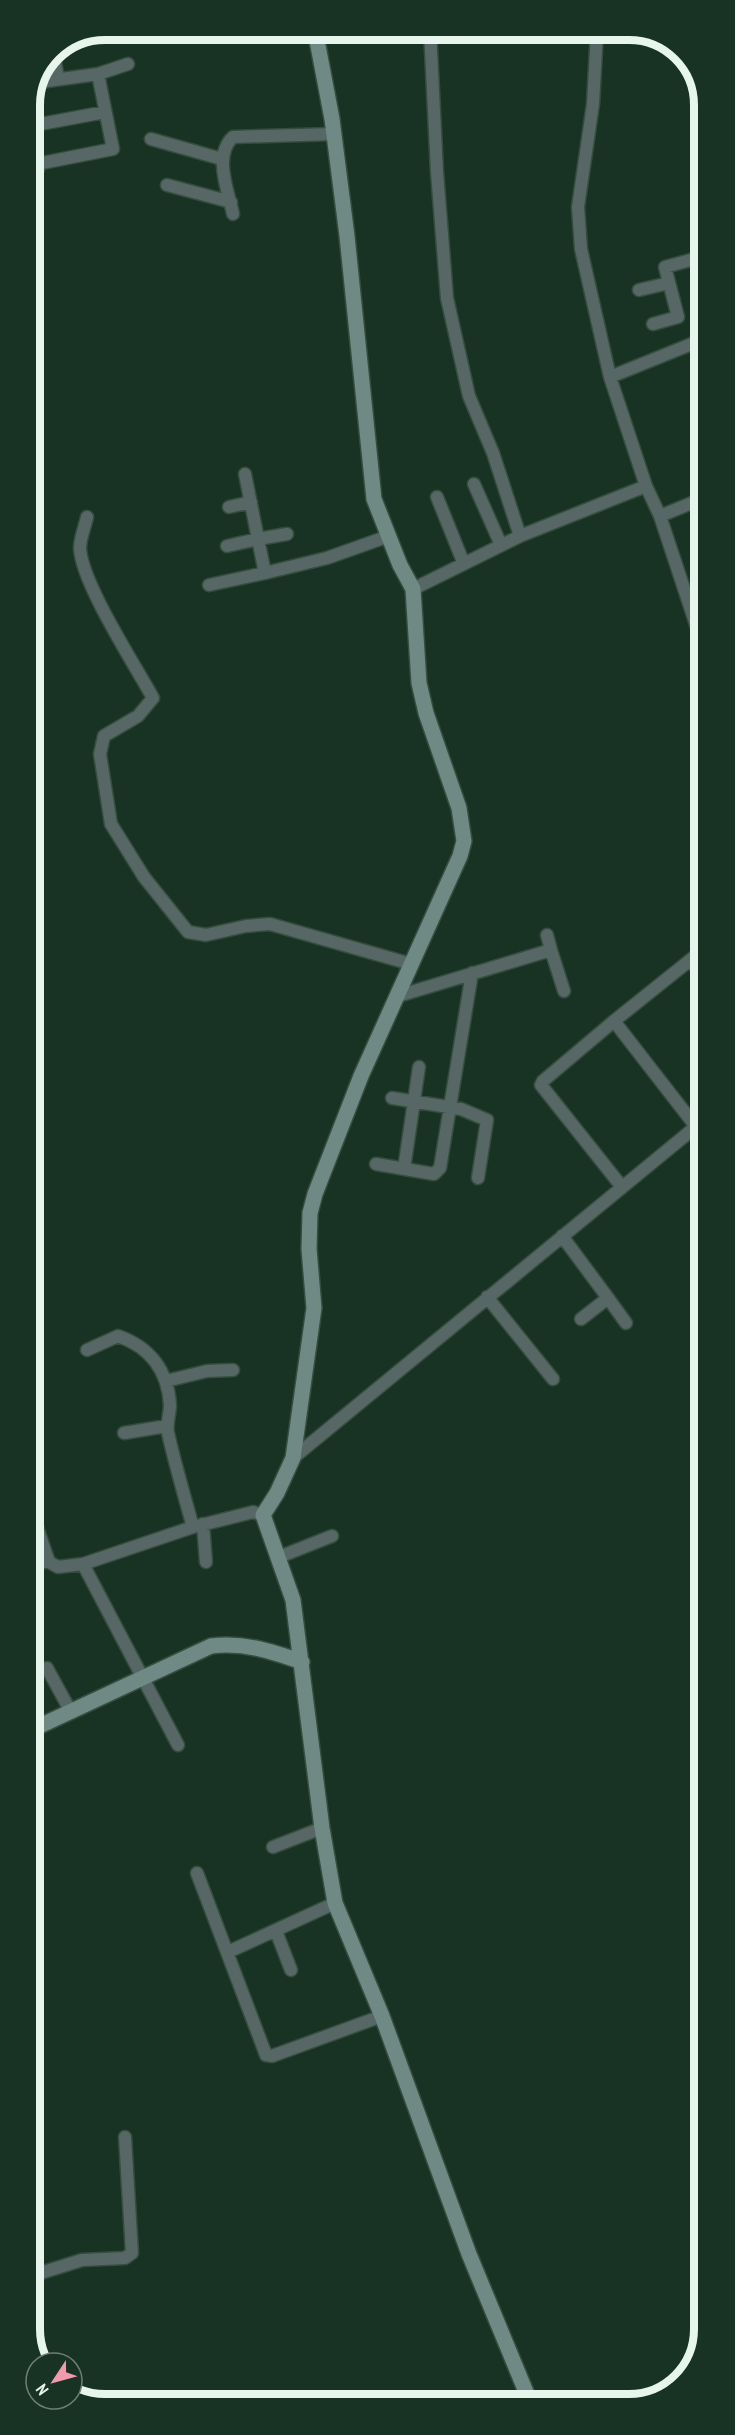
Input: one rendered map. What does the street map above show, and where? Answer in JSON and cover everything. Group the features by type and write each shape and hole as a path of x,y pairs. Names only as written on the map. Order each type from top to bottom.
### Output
{"street":[{"path":"263,1515 277,1493 293,1458 314,1308 309,1249 310,1213 341,1124 460,856 464,841 459,808 426,713 419,683 413,590 374,499 347,236 334,134 317,40"},
{"path":"431,41 437,172 447,298 469,396 493,453 520,536"},
{"path":"596,41 593,104 578,207 581,249 610,377 694,619"},
{"path":"45,81 98,74 128,64"},
{"path":"56,66 58,78"},
{"path":"40,166 113,149 98,74"},
{"path":"40,124 105,112"},
{"path":"167,184 232,208 222,159 227,142 232,137 334,134"},
{"path":"151,140 222,159"},
{"path":"653,324 678,317 664,267 694,259"},
{"path":"639,290 669,283"},
{"path":"610,377 694,343"},
{"path":"245,474 265,573"},
{"path":"474,484 501,545"},
{"path":"413,590 520,536 646,486"},
{"path":"437,498 464,564"},
{"path":"229,507 250,502"},
{"path":"660,516 694,502"},
{"path":"87,517 80,547 82,559 100,603 153,698 138,716 104,736 100,754 111,824 144,877 188,932 206,936 246,926 270,924 411,964"},
{"path":"227,546 287,534"},
{"path":"209,585 327,558 388,536"},
{"path":"547,935 564,991"},
{"path":"398,996 551,950"},
{"path":"622,1186 541,1085 614,1021 694,957"},
{"path":"690,960 694,965"},
{"path":"376,1164 435,1174 440,1168 472,973"},
{"path":"614,1021 694,1118"},
{"path":"404,1169 419,1067"},
{"path":"392,1098 451,1106 474,1113 489,1122 478,1178"},
{"path":"293,1458 622,1186 694,1134"},
{"path":"562,1236 626,1323"},
{"path":"487,1298 554,1379"},
{"path":"581,1319 608,1298"},
{"path":"87,1350 115,1337 122,1337 139,1345 155,1359 166,1381 170,1407 167,1426 198,1525 207,1562"},
{"path":"166,1381 207,1371 233,1370"},
{"path":"124,1432 167,1426"},
{"path":"40,1562 49,1562 58,1568 83,1564 198,1525 254,1512 263,1515"},
{"path":"263,1515 292,1600 302,1662 322,1828 335,1903 382,2016 469,2254 527,2394"},
{"path":"40,1536 49,1562"},
{"path":"279,1557 332,1536"},
{"path":"83,1564 178,1745"},
{"path":"40,1726 198,1652 224,1645 263,1648 302,1662"},
{"path":"47,1668 71,1712"},
{"path":"273,1846 322,1828"},
{"path":"197,1873 264,2052 269,2056 382,2016"},
{"path":"228,1952 335,1903"},
{"path":"276,1931 291,1970"},
{"path":"40,2273 82,2260 125,2258 132,2253 125,2137"}]}
